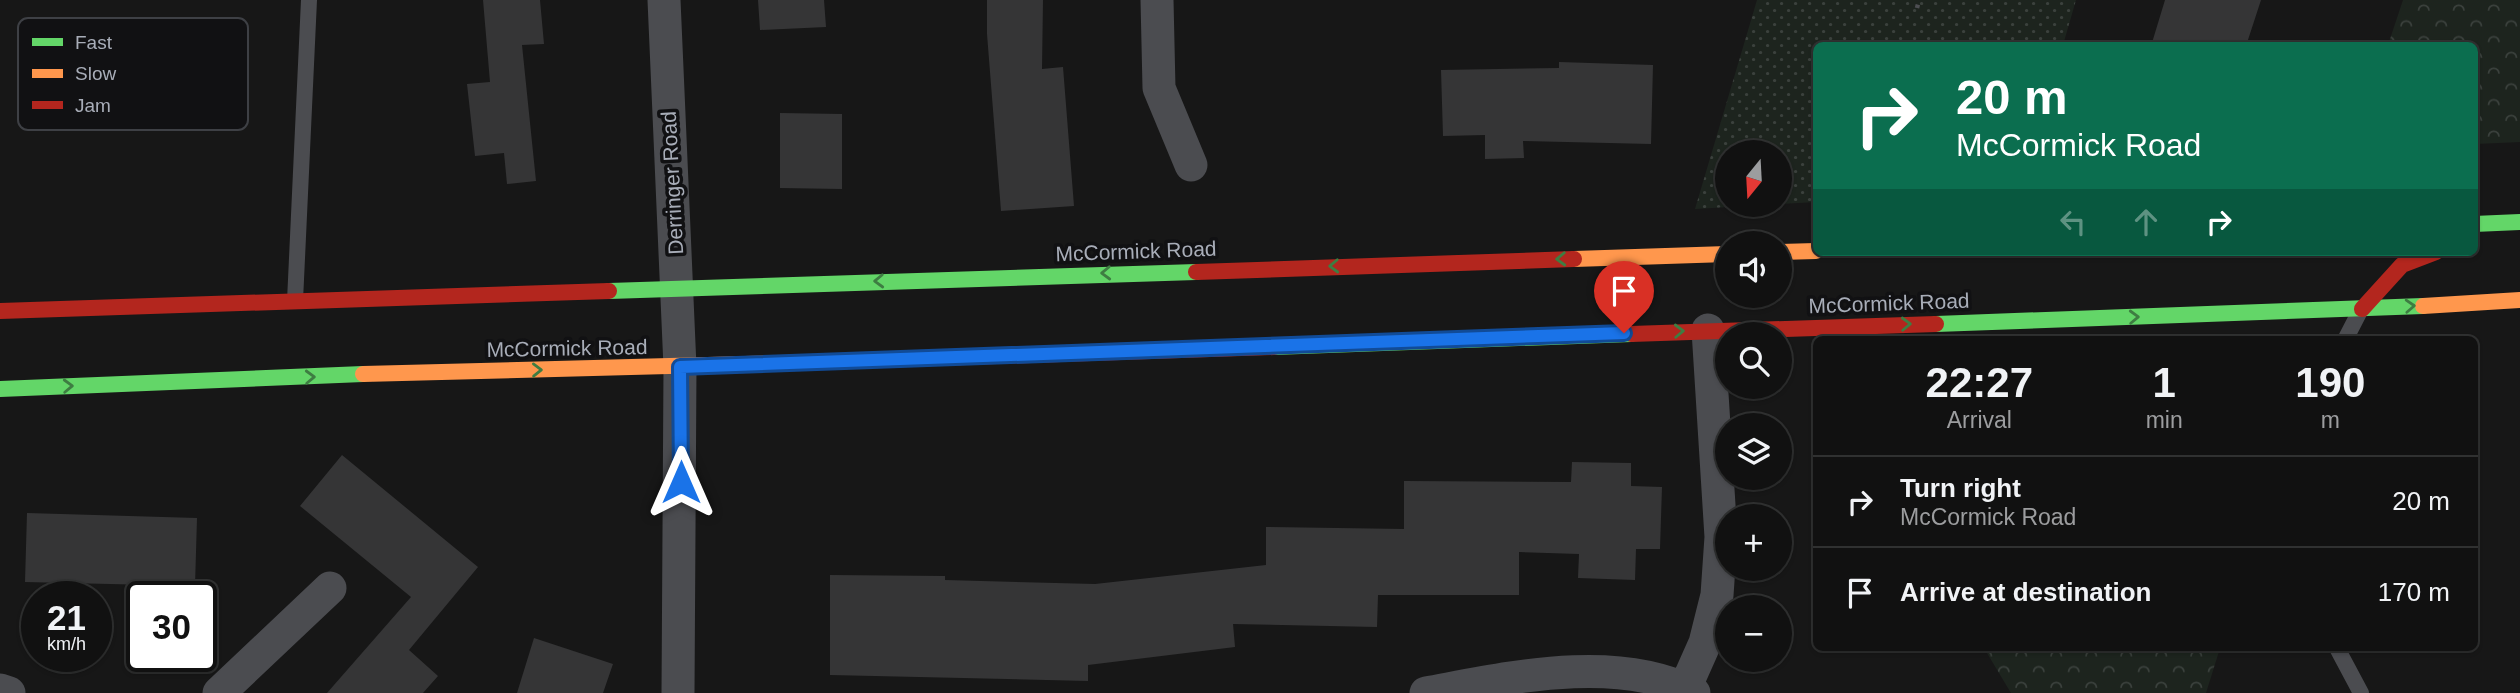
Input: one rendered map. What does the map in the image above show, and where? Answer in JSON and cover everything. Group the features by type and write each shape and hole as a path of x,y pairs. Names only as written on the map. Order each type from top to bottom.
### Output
{"main road":[{"path":"2478,224 2518,222"},
{"path":"2478,236 2518,222"},
{"path":"1792,252 1813,251"},
{"name":"McCormick Road","path":"0,311 1715,254"},
{"path":"2362,309 2402,265 2426,256"},
{"name":"McCormick Road","path":"0,389 448,371 680,367 2362,309 2520,300"}],"street":[{"name":"Derringer Road","path":"664,0 680,367 678,693"},
{"path":"1157,0 1159,88 1191,165"},
{"path":"1426,693 1527,674 1585,672 1635,676 1689,691 1717,595 1721,537 1708,330"},
{"path":"219,693 331,588"},
{"path":"0,690 9,693"}],"lane":[{"path":"295,301 309,0"},
{"path":"2346,336 2362,309"},
{"path":"2339,651 2361,693"}],"path":[{"path":"1917,8 1919,0"}],"green space":[{"path":"1757,0 2076,0 2064,42 1813,42 1813,202 1792,203 1792,140 1715,140"},
{"path":"2403,0 2520,0 2520,142 2478,144 2478,42 2389,42"},
{"path":"1715,142 1715,208 1695,209"},
{"path":"1986,651 2219,651 2206,693 2011,693"}],"building":[{"path":"483,0 540,0 544,44 522,45 536,181 507,184 504,153 475,156 467,84 490,82"},
{"path":"758,0 824,0 826,27 760,30"},
{"path":"987,0 1043,0 1042,69 1063,67 1074,206 1001,211 987,34"},
{"path":"2165,0 2261,0 2247,42 2152,42"},
{"path":"1559,62 1653,65 1651,144 1523,141 1524,158 1485,159 1485,135 1443,136 1441,70 1559,68"},
{"path":"780,113 842,114 842,189 780,188"},
{"path":"342,455 478,567 409,650 438,676 423,693 327,693 411,597 300,506"},
{"path":"1572,462 1631,463 1631,486 1662,487 1660,549 1636,549 1635,580 1578,578 1579,554 1519,552 1519,595 1378,595 1377,627 1233,624 1235,647 1088,665 1088,681 830,675 830,575 945,576 945,580 1095,584 1266,565 1266,527 1404,529 1404,481 1571,482"},
{"path":"27,513 197,518 195,581 126,581 126,584 112,584 112,581 25,581"},
{"path":"534,638 613,664 603,693 517,693"}],"traffic: fast":[{"path":"2478,224 2520,222"},
{"path":"609,291 1196,272"},
{"path":"1936,324 2423,306"},
{"path":"1274,347 1631,334"},
{"path":"0,389 363,374"}],"traffic: slow":[{"path":"1792,252 1813,251"},
{"path":"1574,259 1715,254"},
{"path":"2423,306 2520,300"},
{"path":"363,374 784,363"}],"traffic: jam":[{"path":"2362,309 2402,265 2426,256"},
{"path":"1196,272 1574,259"},
{"path":"0,311 609,291"},
{"path":"1631,334 1936,324"},
{"path":"784,363 1274,347"}],"route":[{"path":"681,482 680,367 1624,333"}]}
